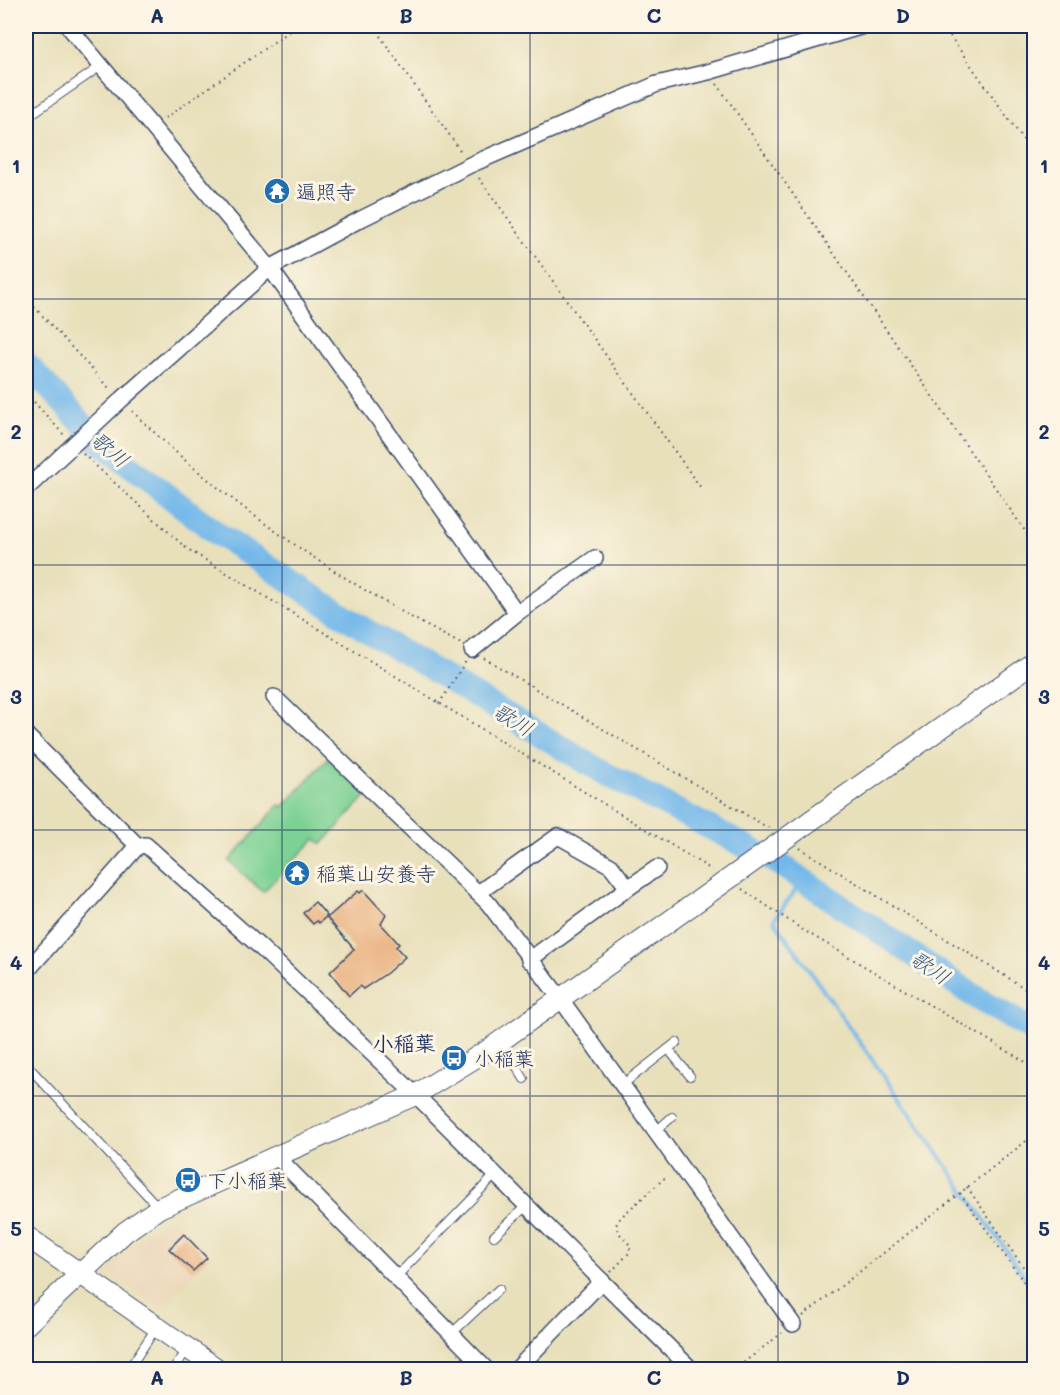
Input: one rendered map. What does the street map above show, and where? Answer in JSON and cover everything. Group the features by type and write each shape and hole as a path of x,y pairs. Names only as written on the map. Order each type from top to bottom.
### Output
{"street":[{"path":"68,26 270,268 517,613"},
{"path":"26,489 121,400 270,268 361,219 470,165 657,84 708,72 863,26"},
{"path":"472,650 517,613 596,558"},
{"path":"26,1325 125,1233 159,1208 278,1158 416,1095 501,1040 1035,662"},
{"path":"274,697 488,903 560,998 793,1324"},
{"path":"26,735 138,846"},
{"path":"478,893 558,836 611,866 628,888"},
{"path":"26,972 138,846 146,845 416,1095 692,1370"},
{"path":"530,960 576,920 657,868"},
{"path":"278,1158 487,1370"},
{"path":"26,1236 219,1370"},
{"path":"516,1370 602,1281"}],"lane":[{"path":"26,118 101,66"},
{"path":"501,1040 524,1079"},
{"path":"621,1085 677,1042"},
{"path":"668,1049 690,1076"},
{"path":"26,1064 159,1208"},
{"path":"655,1132 672,1118"},
{"path":"394,1278 496,1174"},
{"path":"494,1236 526,1206"},
{"path":"452,1333 499,1289"},
{"path":"128,1370 156,1328"},
{"path":"173,1370 188,1348"}],"path":[{"path":"152,126 297,26"},
{"path":"372,26 701,488"},
{"path":"943,26 1035,155"},
{"path":"708,72 1035,544"},
{"path":"26,298 169,448 253,517 396,610 472,650 780,841 1035,994"},
{"path":"26,393 73,444 186,548 439,704 730,877 800,928 1035,1066"},
{"path":"439,704 472,650"},
{"path":"734,1370 1035,1135"},
{"path":"602,1281 630,1252 630,1245 618,1232 616,1225 621,1217 679,1165"},
{"path":"967,1187 1035,1282"},
{"path":"960,1193 1035,1296"}],"shaded area":[{"path":"172,1217 212,1257 161,1309 111,1274 110,1265 147,1232"}],"green space":[{"path":"328,758 367,795 322,844 315,839 263,892 229,861 279,805 283,807"}],"building":[{"path":"363,890 386,915 381,924 399,944 396,947 405,957 387,973 363,989 360,986 349,996 330,972 354,949 327,918 358,891 360,893"},
{"path":"315,902 327,916 319,923 317,921 313,924 303,913"},
{"path":"184,1234 207,1258 193,1271 169,1249"}],"waterway":[{"name":"歌川","path":"26,363 100,443 218,534 361,627 604,773 778,863 980,1000 1034,1031"},
{"path":"802,881 774,920 1034,1290"}],"place":[{"name":"遍照寺","path":"277,191"},
{"name":"稲葉山安養寺","path":"297,873"},
{"name":"小稲葉","path":"454,1058"},
{"name":"下小稲葉","path":"188,1180"}],"district":[{"name":"小稲葉","path":"404,1042"}]}
